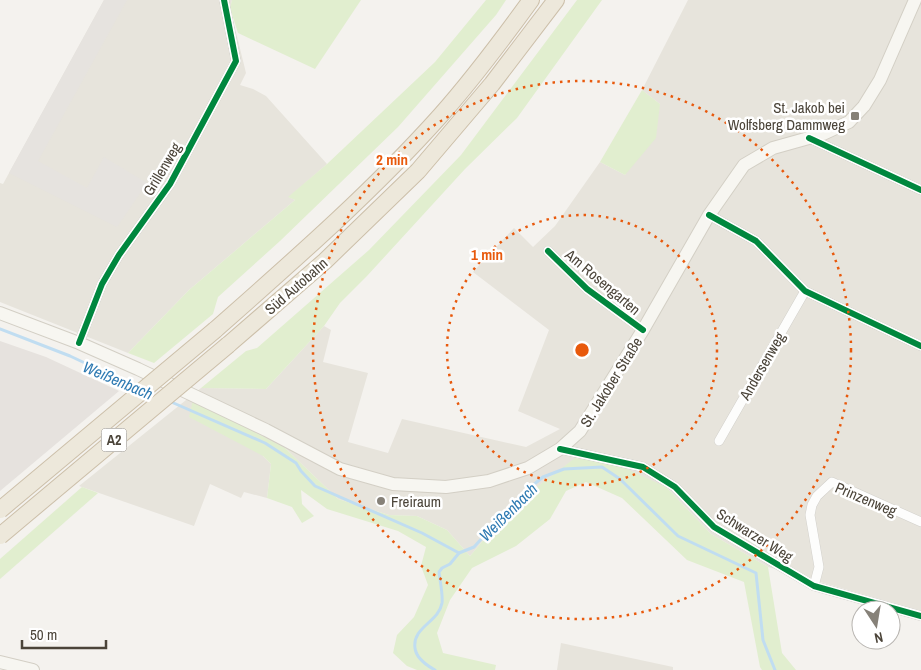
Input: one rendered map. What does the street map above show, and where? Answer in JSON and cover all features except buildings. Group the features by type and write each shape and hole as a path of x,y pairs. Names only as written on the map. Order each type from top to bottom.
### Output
{"highway":[{"name":"Süd Autobahn","path":"0,510 215,330 311,246 402,157 478,71 531,0"},
{"name":"Süd Autobahn","path":"0,536 325,261 418,171 492,84 556,0"}],"main road":[{"name":"St. Jakober Straße","path":"0,313 79,343 266,430 340,469 393,484 446,487 489,481 528,468 560,449 580,431 643,330 709,215 744,165 773,148 823,134 849,122 864,106 880,80 915,0"},
{"path":"0,662 32,670"}],"street":[{"name":"Grillenweg","path":"79,343 102,284 119,255 170,184 236,61 224,0"},
{"path":"809,138 921,190"},
{"path":"709,215 756,240 805,291 921,346"},
{"name":"Am Rosengarten","path":"548,251 587,288 643,330"},
{"name":"Andersenweg","path":"719,441 805,291"},
{"name":"Schwarzer Weg","path":"560,449 643,467 675,487 714,527 814,586 921,616"},
{"name":"Prinzenweg","path":"814,586 819,567 810,515 816,496 832,482 921,522"}],"shaded area":[{"path":"104,0 232,0 230,8 246,73 240,85 266,96 327,164 289,197 295,200 189,290 128,353 0,302 0,183 3,184"},
{"path":"104,0 127,0 38,161 87,188 104,157 147,183 117,227 9,173"},
{"path":"688,0 921,0 921,611 901,605 901,600 883,600 768,567 711,534 666,487 576,458 512,506 470,556 447,530 417,516 389,515 338,499 285,448 263,456 271,464 267,498 244,492 241,498 210,484 194,526 79,486 201,388 266,389 324,326 331,330 323,362 368,373 348,442 388,453 402,419 526,447 560,429 518,411 549,330 473,272 514,228 533,247 555,226 600,162 625,175 660,104 642,90"},
{"path":"0,341 46,357 119,391 0,491"},
{"path":"561,643 673,667 673,670 557,670"}],"green space":[{"path":"232,0 361,0 315,69 238,33 230,8"},
{"path":"486,0 506,0 496,15 398,127 280,241 218,297 213,314 154,363 128,353 189,290 295,200 288,197 327,164 435,62"},
{"path":"577,0 602,0 517,118 465,169 340,303 324,326 266,389 201,388 246,351 257,348 369,250 461,155"},
{"path":"642,90 660,104 656,138 625,175 600,162"},
{"path":"193,400 285,448 338,499 389,515 417,516 447,530 470,556 512,506 575,458 616,464 666,487 711,534 768,567 782,653 796,670 762,670 760,667 744,582 687,560 622,498 586,482 566,491 550,519 516,546 472,568 450,600 437,633 443,653 496,665 495,670 417,670 407,666 393,653 397,635 414,617 428,585 421,566 426,547 398,531 327,509 301,490 302,504 314,516 302,523 292,507 267,498 271,464 263,456 189,417"},
{"path":"82,487 98,493 0,579 0,559"}],"waterway":[{"name":"Weißenbach","path":"0,329 70,356 138,388"},
{"name":"Weißenbach","path":"169,401 265,443 296,463 315,486 422,533 459,553 474,547 522,494 543,477 564,469 602,467 620,479 678,536 756,573 763,640 775,670"},
{"path":"435,670 419,658 415,648 415,641 421,630 440,610 442,592 439,572 450,564 459,553"}],"cycle path":[{"path":"79,343 102,284 119,255 170,184 236,61 224,0"},
{"path":"809,138 921,190"},
{"path":"709,215 756,241 805,291 921,346"},
{"path":"548,251 587,289 643,330"},
{"path":"560,449 643,467 675,487 714,527 814,586 921,616"}],"place":[{"name":"St. Jakob bei Wolfsberg Dammweg","path":"855,116"},
{"name":"Freiraum","path":"381,501"}]}
